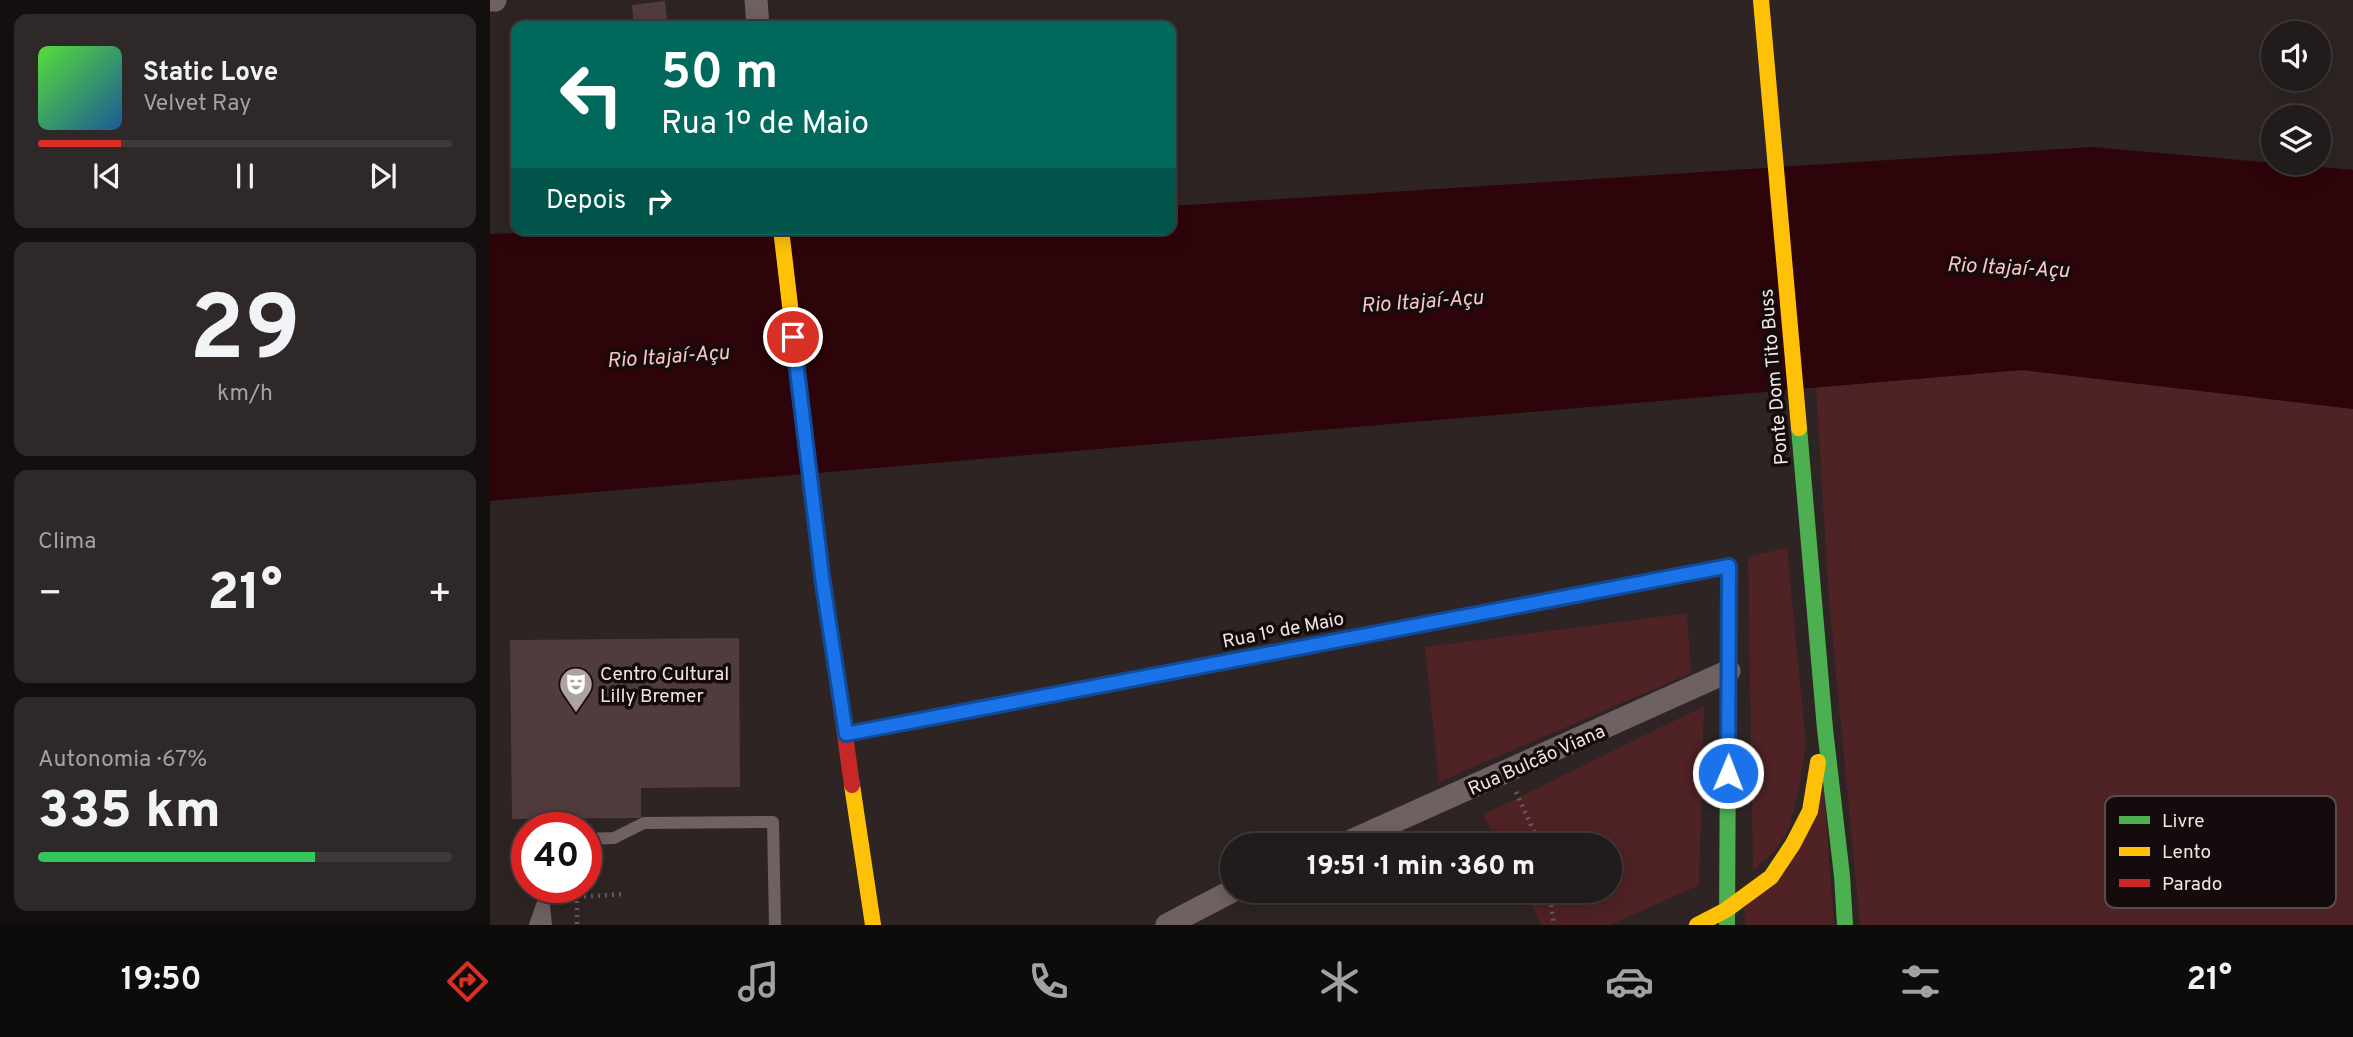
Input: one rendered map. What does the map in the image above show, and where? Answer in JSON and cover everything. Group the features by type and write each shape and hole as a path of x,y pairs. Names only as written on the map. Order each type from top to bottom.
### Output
{"street":[{"path":"756,0 758,21"},
{"name":"Ponte Dom Tito Buss","path":"1753,0 1763,20"},
{"name":"Ponte Dom Tito Buss","path":"1761,0 1825,729 1842,876 1844,925"},
{"path":"782,235 823,584 873,925"},
{"name":"Rua 1º de Maio","path":"846,734 1729,566 1729,671"},
{"path":"1726,918 1729,671"},
{"name":"Rua Bulcão Viana","path":"1369,833 1729,671"},
{"name":"Ponte Dom Tito Buss","path":"1697,925 1726,918 1772,877 1810,811 1825,729"},
{"path":"1167,925 1220,897"}],"lane":[{"path":"602,838 614,838 644,823 773,821 775,925"},
{"path":"535,925 542,905"},
{"path":"542,905 546,925"}],"path":[{"path":"1507,772 1535,833"},
{"path":"602,895 624,894"},
{"path":"577,903 577,925"},
{"path":"1551,903 1554,925"}],"shaded area":[{"path":"2023,370 2353,409 2353,925 1860,925 1829,600 1816,387"},
{"path":"1787,548 1806,745 1789,829 1774,852 1753,870 1748,557"},
{"path":"1687,613 1691,673 1439,782 1425,647"},
{"path":"1704,706 1699,885 1610,925 1542,925 1530,903 1622,903 1622,833 1493,833 1483,815"},
{"path":"1824,786 1834,925 1745,925 1744,909"}],"water":[{"name":"Rio Itajaí-Açu","path":"2092,147 2261,162 2261,175 2331,175 2331,168 2353,170 2353,409 2022,370 490,501 490,234 1176,235 1176,206"}],"building":[{"path":"665,1 667,21 634,21 632,5"},
{"name":"Centro Cultural Lilly Bremer","path":"739,638 740,787 641,788 641,818 602,818 602,812 512,812 510,640"}],"traffic: fast":[{"path":"1799,428 1845,925"},
{"path":"846,734 1466,616"},
{"path":"1727,925 1728,739"}],"traffic: slow":[{"path":"1761,0 1799,428"},
{"path":"782,235 817,535"},
{"path":"1466,616 1729,566 1728,739"},
{"path":"1697,925 1726,910 1771,877 1793,844 1810,811 1818,762"},
{"path":"852,785 873,925"}],"traffic: jam":[{"path":"817,535 852,785"}],"place":[{"name":"Centro Cultural Lilly Bremer","path":"576,714"}],"route":[{"path":"793,337 823,584 846,734 1729,566 1728,773"}]}
